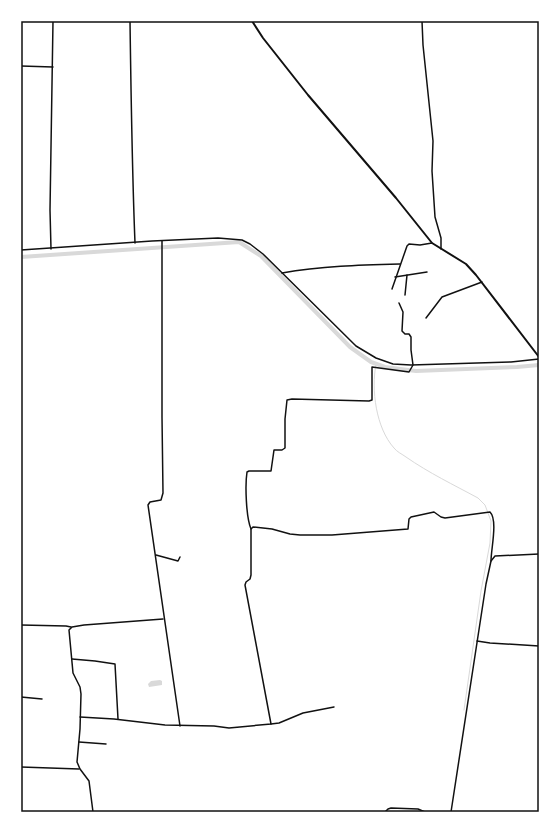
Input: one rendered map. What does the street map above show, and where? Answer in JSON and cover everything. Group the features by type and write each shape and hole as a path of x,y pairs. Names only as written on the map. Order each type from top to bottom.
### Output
{"main road":[{"path":"252,21 263,38 308,95 396,198 432,243 466,264 482,282 539,358"}],"street":[{"path":"51,249 50,210 53,21"},
{"path":"130,21 135,243"},
{"path":"422,21 432,135 434,202 436,222 441,238 441,249"},
{"path":"21,66 53,67"},
{"path":"21,250 162,240 218,238 242,240 263,254 358,348 367,354 386,362 413,365 511,362 539,358"},
{"path":"162,240 163,493 162,500 150,502 148,505 180,726"},
{"path":"392,289 405,249 409,244 420,245 432,243"},
{"path":"282,273 332,266 400,264"},
{"path":"395,276 427,272"},
{"path":"405,294 407,275"},
{"path":"426,318 442,297 482,282"},
{"path":"270,724 245,585 250,579 251,528 249,524 247,504 247,472 270,471 274,450 282,450 285,448 285,419 287,400 371,401 371,369 374,367 409,372 413,365 411,337 409,334 405,334 402,331 403,312 399,303"},
{"path":"251,528 272,529 295,535 353,534 408,529 409,519 411,517 434,512 445,518 490,512 493,515 494,527 491,561 477,641 451,812"},
{"path":"491,561 495,556 539,554"},
{"path":"156,556 178,561 180,556"},
{"path":"21,625 72,627 164,619"},
{"path":"72,627 70,628 69,633 74,677 80,688 77,762 80,769 89,781 93,812"},
{"path":"477,641 539,646"},
{"path":"72,659 115,664 118,720"},
{"path":"21,697 42,699"},
{"path":"80,717 145,724 214,726 229,728 279,723 303,713 334,708"},
{"path":"79,742 106,744"},
{"path":"21,767 80,769"},
{"path":"385,812 388,808 396,808 418,809 425,812"}],"shaded area":[{"path":"151,681 162,681 162,685 149,687 148,684"}],"waterway":[{"path":"21,257 239,242 261,256 350,347 371,362 385,367 416,371 539,365"},
{"path":"376,364 374,385 376,408 388,440 397,451 415,463 478,498 485,505 491,521 490,543 481,591 464,710"}]}
